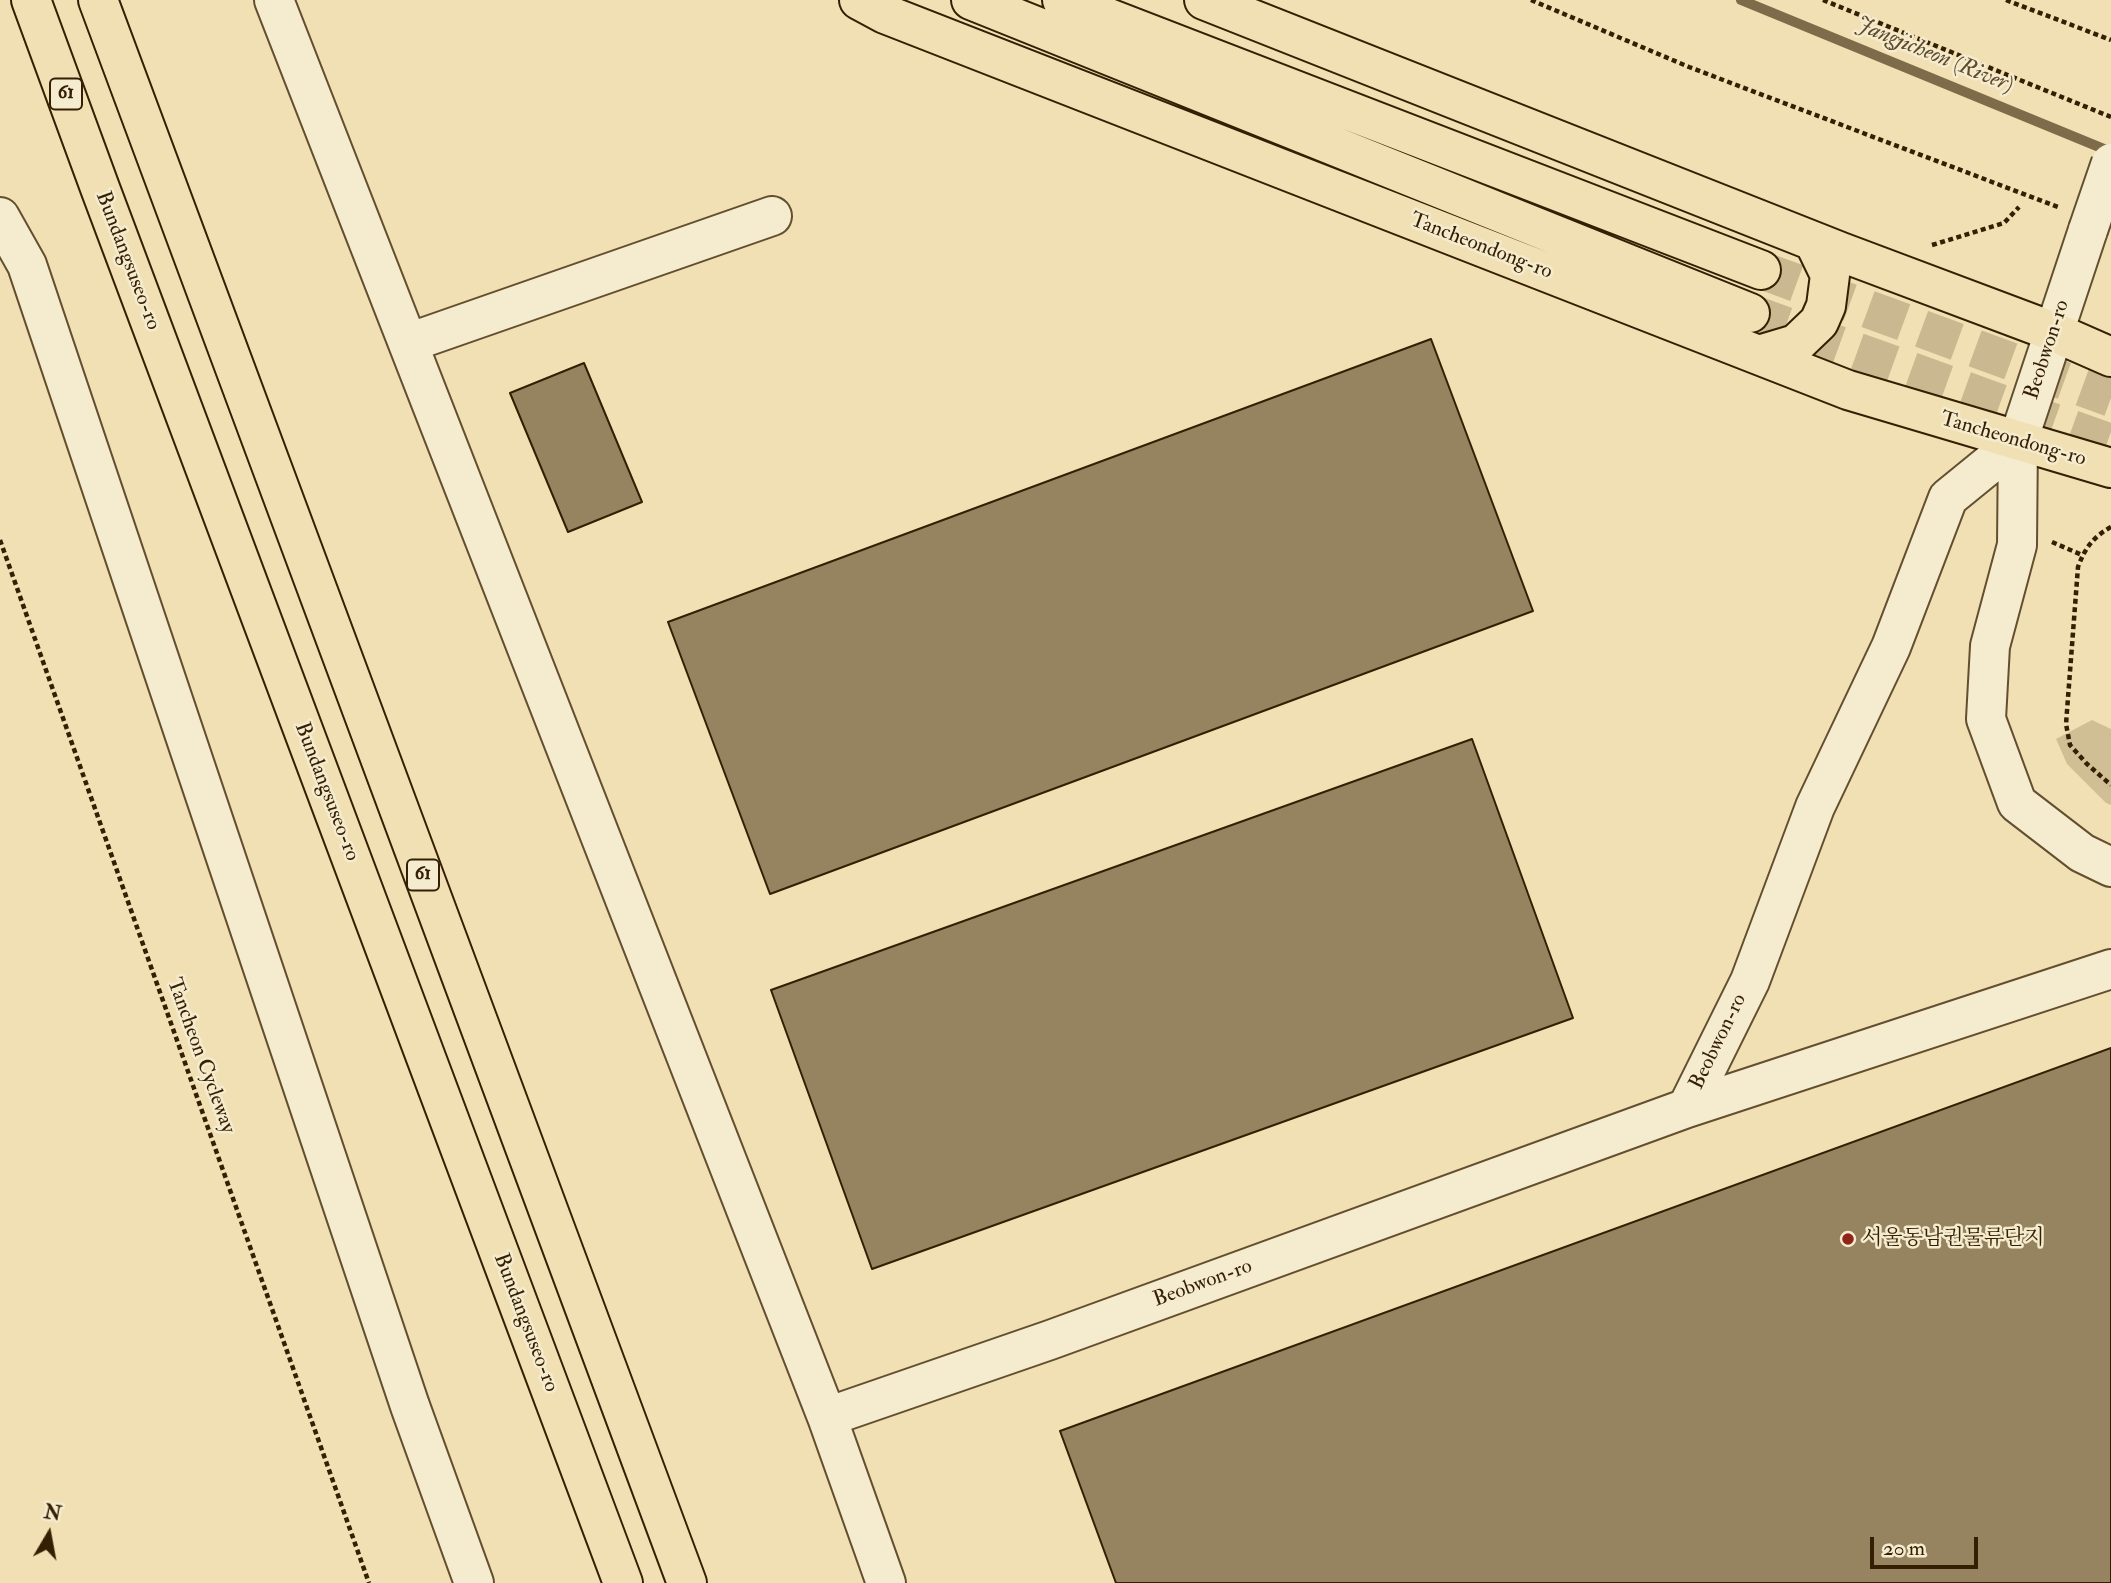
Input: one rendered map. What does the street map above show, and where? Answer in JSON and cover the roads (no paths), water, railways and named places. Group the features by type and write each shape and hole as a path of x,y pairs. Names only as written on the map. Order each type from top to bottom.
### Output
{"main road":[{"name":"Bundangsuseo-ro","path":"32,0 623,1583"},
{"name":"61","path":"98,0 687,1583"},
{"name":"Tancheondong-ro","path":"859,0 884,14 1848,390 2111,468"},
{"name":"Tancheondong-ro","path":"971,0 1750,313"},
{"path":"1062,0 1761,271"},
{"path":"1204,0 1814,242 2054,332 2111,357"},
{"path":"1759,355 1796,344 1819,322 1826,306 1830,275 1814,242"}],"street":[{"path":"274,0 827,1417 886,1583"},
{"name":"Beobwon-ro","path":"827,1417 1050,1340 1687,1108 1749,981 1815,807 1891,647 1948,498 2018,441 2054,332 2074,219 2111,163"},
{"path":"408,342 772,216"},
{"path":"0,217 27,265 406,1392 474,1583"},
{"path":"2018,441 2017,545 1990,646 1986,719 2017,803 2082,853 2111,867"},
{"path":"1687,1108 2111,969"}],"waterway":[{"name":"Jangjicheon (River)","path":"1741,0 2111,152"}],"tunnel":[{"path":"1761,270 2111,398"},
{"path":"1750,313 2111,443"}],"place":[{"name":"서울동남권물류단지","path":"1848,1239"}]}
